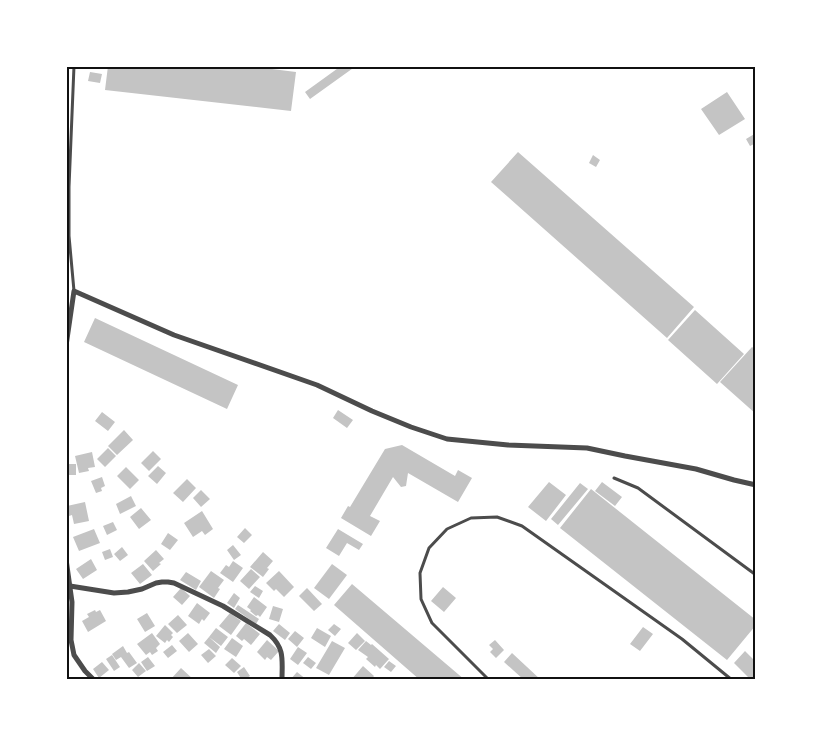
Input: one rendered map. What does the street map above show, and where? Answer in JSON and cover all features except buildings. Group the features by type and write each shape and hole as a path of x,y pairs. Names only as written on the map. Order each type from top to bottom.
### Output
{"street":[{"path":"66,346 74,291 174,335 317,385 372,411 447,438 508,445 587,448 696,469 756,485"},
{"path":"66,558 72,602 71,640 74,655 94,680"},
{"path":"70,586 114,593 142,589 162,582 174,584 223,606 270,635 281,649 282,680"}],"lane":[{"path":"74,66 69,187 69,236 74,291"},
{"path":"614,478 638,488 756,575"},
{"path":"489,680 432,623 421,599 420,573 429,548 447,529 471,518 497,517 522,526 682,639 732,680"}]}
